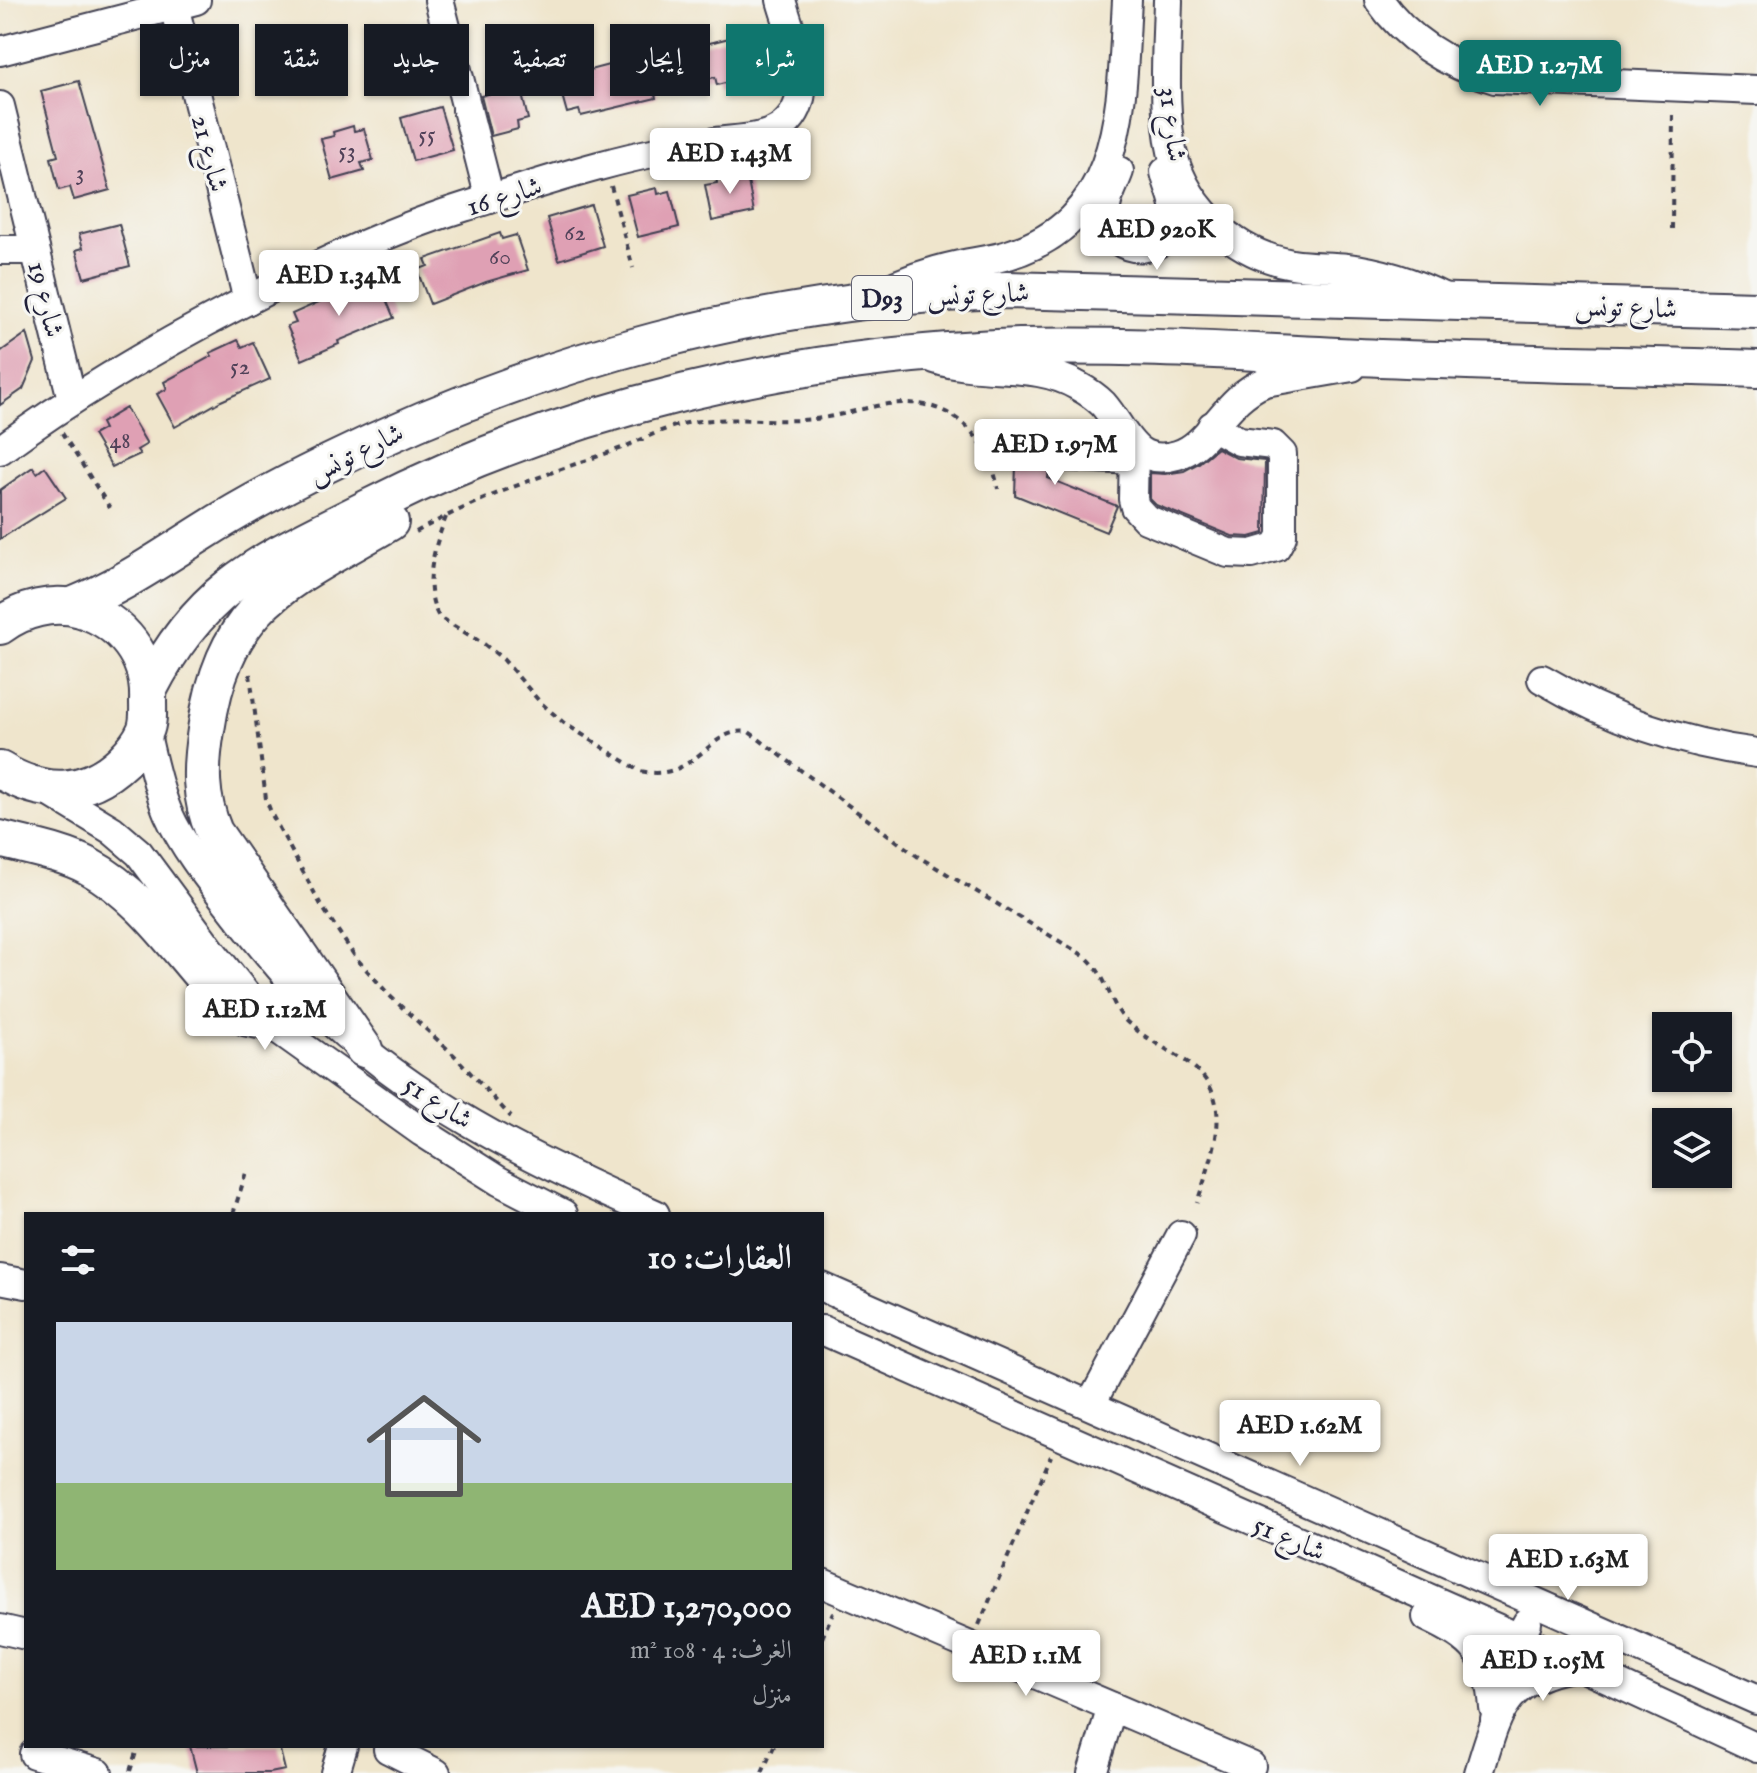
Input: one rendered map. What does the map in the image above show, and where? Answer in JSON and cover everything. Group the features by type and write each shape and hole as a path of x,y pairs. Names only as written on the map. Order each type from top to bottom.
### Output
{"main road":[{"name":"شارع تونس","path":"72,606 136,576 205,531 371,442 548,373 667,338 755,319 865,300 1006,290 1757,310"},
{"name":"شارع تونس","path":"149,689 179,637 218,594 277,553 434,477 574,424 698,388 824,365 1023,347 1151,348 1757,369"},
{"path":"364,1049 214,832 202,798 201,763 218,672 231,642 249,616 286,584 396,519 417,500 434,477"},
{"path":"0,626 12,617 41,606 72,606 95,614 116,627 138,655 149,689 145,731 128,756 111,772 90,784 66,789 16,780"},
{"path":"0,839 66,857 102,874 131,897 232,1009 248,1018 268,1022"}],"street":[{"path":"439,0 490,199"},
{"name":"شارع 16","path":"0,450 61,406 167,341 375,241 490,199 605,164 703,143 762,136 787,123 799,105 802,84 781,0"},
{"name":"شارع 31","path":"865,300 912,278 1025,249 1072,218 1095,188 1111,154 1122,79 1127,0"},
{"name":"شارع 31","path":"1168,0 1168,127 1174,159 1191,196 1218,228 1244,247 1275,260 1392,277 1451,301"},
{"path":"1379,0 1394,19 1425,46 1459,66 1495,79 1757,90"},
{"path":"0,51 185,3"},
{"name":"شارع 21","path":"185,3 248,300"},
{"path":"1122,79 1126,113 1124,148 1105,217 1119,241 1136,248 1146,248 1163,241 1176,216 1158,135 1159,93 1167,45"},
{"name":"شارع 19","path":"0,106 35,250 61,406"},
{"path":"0,250 35,250"},
{"path":"923,354 973,368 1030,370 1062,378 1091,394 1103,405 1134,454 1133,499 1135,507 1146,519 1228,553 1252,554 1276,547 1282,536 1282,454 1273,445 1239,441 1212,426"},
{"path":"1061,456 1178,455 1199,443 1240,395 1265,382 1400,358"},
{"path":"1542,679 1632,724 1696,743 1757,753"},
{"name":"شارع 51","path":"145,731 163,800 178,831 225,900 311,1002 403,1079 515,1149 651,1212"},
{"name":"شارع 51","path":"16,780 112,830 139,853 268,1022 422,1132 499,1181 559,1212"},
{"path":"1091,1404 1181,1235"},
{"path":"0,1279 24,1284"},
{"name":"شارع 51","path":"824,1288 1751,1697"},
{"name":"شارع 51","path":"824,1331 1519,1638 1757,1748"},
{"path":"1384,1578 1402,1603 1455,1630 1476,1648 1490,1672 1495,1720"},
{"path":"824,1584 1251,1766"},
{"path":"1479,1773 1519,1638 1532,1619 1547,1621 1714,1700 1751,1697"},
{"path":"0,1629 24,1635"},
{"path":"1495,1720 1510,1697 1527,1682 1548,1672 1577,1666"},
{"path":"1092,1773 1112,1707"},
{"path":"335,1773 342,1748"},
{"path":"33,1758 98,1773"},
{"path":"389,1761 436,1773"}],"path":[{"path":"1672,229 1674,87"},
{"path":"605,164 633,268"},
{"path":"410,536 447,515 533,477 613,451 670,427 710,420 824,418 904,403 939,409 968,427 989,455 998,489"},
{"path":"61,406 110,508"},
{"path":"447,515 431,573 432,597 439,617 503,659 540,702 577,732 640,771 663,774 683,768 734,732 749,732 917,856 1086,957 1102,974 1115,1005 1127,1022 1191,1065 1212,1093 1218,1115 1218,1138 1197,1203"},
{"path":"249,667 266,799 321,905 337,932 373,979 454,1055 515,1121"},
{"path":"234,1212 246,1173"},
{"path":"970,1646 1060,1436"},
{"path":"130,1771 137,1748"},
{"path":"762,1773 773,1748"}],"building":[{"path":"726,39 726,83 717,85 715,77 710,78 710,43"},
{"path":"610,65 610,96 656,98 581,116 579,110 567,113 562,96 594,96 594,69"},
{"path":"79,81 110,190 74,200 70,187 59,190 51,158 58,156 41,91"},
{"path":"481,96 522,96 528,119 517,122 518,129 491,136"},
{"path":"440,107 453,150 413,161 401,118"},
{"path":"353,126 354,131 364,129 373,160 361,163 364,171 332,180 321,139"},
{"path":"746,171 754,212 712,221 705,185 717,183 716,176"},
{"path":"657,188 658,194 670,191 679,227 638,237 627,195"},
{"path":"591,205 603,246 559,260 547,218"},
{"path":"119,224 130,266 84,278 76,250 83,248 79,234"},
{"path":"500,233 502,239 516,235 528,270 486,282 430,304 417,270 428,266 425,259"},
{"path":"368,280 370,286 379,283 394,318 302,360 287,326 296,323 292,314"},
{"path":"27,333 35,361 23,389 0,405 0,352"},
{"path":"238,340 242,347 253,342 270,379 221,401 175,427 157,394 167,389 164,382 212,356 210,353"},
{"path":"126,408 147,444 137,450 140,454 112,467 93,435 104,429 101,423"},
{"path":"1017,436 1050,437 1044,456 1049,467 1048,478 1117,506 1106,532 1015,495"},
{"path":"1217,448 1236,458 1265,461 1264,533 1250,537 1232,536 1156,505 1150,499 1150,473 1184,471"},
{"path":"33,467 37,473 45,467 66,498 0,539 0,490"},
{"path":"191,1748 280,1748 285,1770 270,1773 197,1773"}]}
